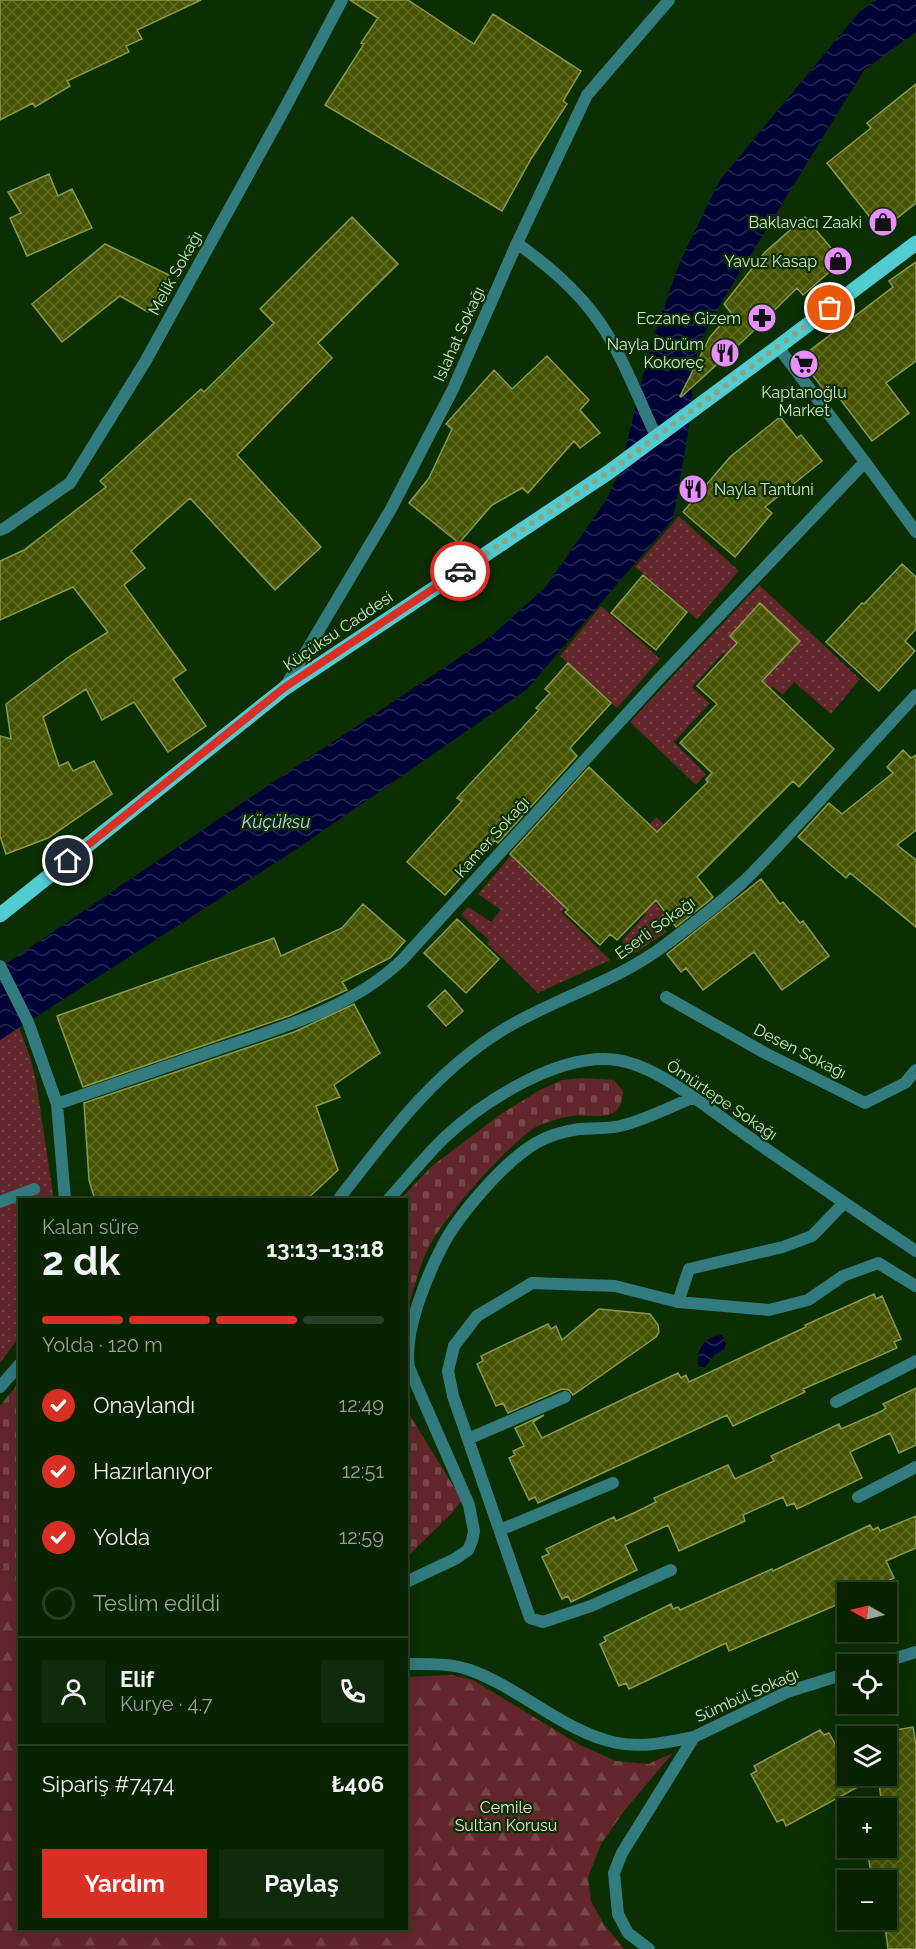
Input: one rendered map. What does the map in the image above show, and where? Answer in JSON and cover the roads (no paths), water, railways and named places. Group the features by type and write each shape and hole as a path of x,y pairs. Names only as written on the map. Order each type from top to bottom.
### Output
{"main road":[{"name":"Küçüksu Caddesi","path":"0,915 285,687 609,472 916,243"},
{"path":"0,902 25,895"}],"street":[{"name":"Melik Sokağı","path":"0,530 70,483 145,362 342,0"},
{"name":"Islahat Sokağı","path":"285,687 391,509 453,389 517,243 587,96 669,0"},
{"path":"517,243 564,281 598,320 610,338 656,436"},
{"path":"778,347 916,532"},
{"name":"Kamer Sokağı","path":"57,1104 288,1025 332,1007 376,982 402,960 650,689 865,462"},
{"name":"Eserli Sokağı","path":"340,1198 423,1094 472,1050 502,1030 640,963 667,944 742,882 774,851 916,695"},
{"path":"0,966 28,1022 57,1104 65,1198"},
{"name":"Desen Sokağı","path":"666,997 765,1053 865,1103 905,1083 916,1070"},
{"name":"Ömürtepe Sokağı","path":"390,1198 444,1138 470,1117 524,1081 575,1063 601,1059 618,1060 654,1074 692,1098 916,1251"},
{"path":"408,1346 416,1311 445,1242 490,1184 515,1159 536,1143 555,1135 577,1129 619,1126 692,1098"},
{"path":"0,1202 34,1189"},
{"path":"678,1302 689,1269 783,1247 812,1236 844,1203"},
{"path":"671,1570 591,1606 543,1622 530,1618 453,1396 448,1371 454,1346 477,1316 532,1283 615,1286 678,1302 769,1310 808,1300 843,1276 878,1263 916,1286"},
{"path":"836,1402 916,1361"},
{"path":"408,1362 470,1505 474,1531 468,1550 455,1559 408,1581"},
{"path":"0,1387 18,1366"},
{"path":"468,1439 565,1396"},
{"path":"858,1497 916,1467"},
{"path":"500,1530 613,1483"},
{"path":"897,1658 916,1652"},
{"name":"Sümbül Sokağı","path":"408,1664 468,1669 600,1739 618,1743 653,1745 694,1737 787,1692 837,1676"},
{"path":"649,1949 628,1932 618,1914 614,1873 622,1853 694,1737"}],"water":[{"name":"Küçüksu","path":"877,0 916,0 916,32 864,70 721,303 701,340 695,361 688,432 673,519 527,689 295,850 0,1040 0,968 489,638 545,588 605,502 620,472 649,351 680,262 720,180 861,10"},
{"path":"722,1335 726,1344 724,1349 714,1355 705,1367 699,1367 698,1355 702,1345 710,1338"}],"place":[{"name":"Baklavacı Zaaki","path":"883,222"},
{"name":"Yavuz Kasap","path":"838,261"},
{"name":"Eczane Gizem","path":"762,318"},
{"name":"Nayla Dürüm Kokoreç","path":"725,353"},
{"name":"Kaptanoğlu Market","path":"804,364"},
{"name":"Nayla Tantuni","path":"693,489"}],"park label":[{"name":"Cemile Sultan Korusu","path":"506,1816"}]}
